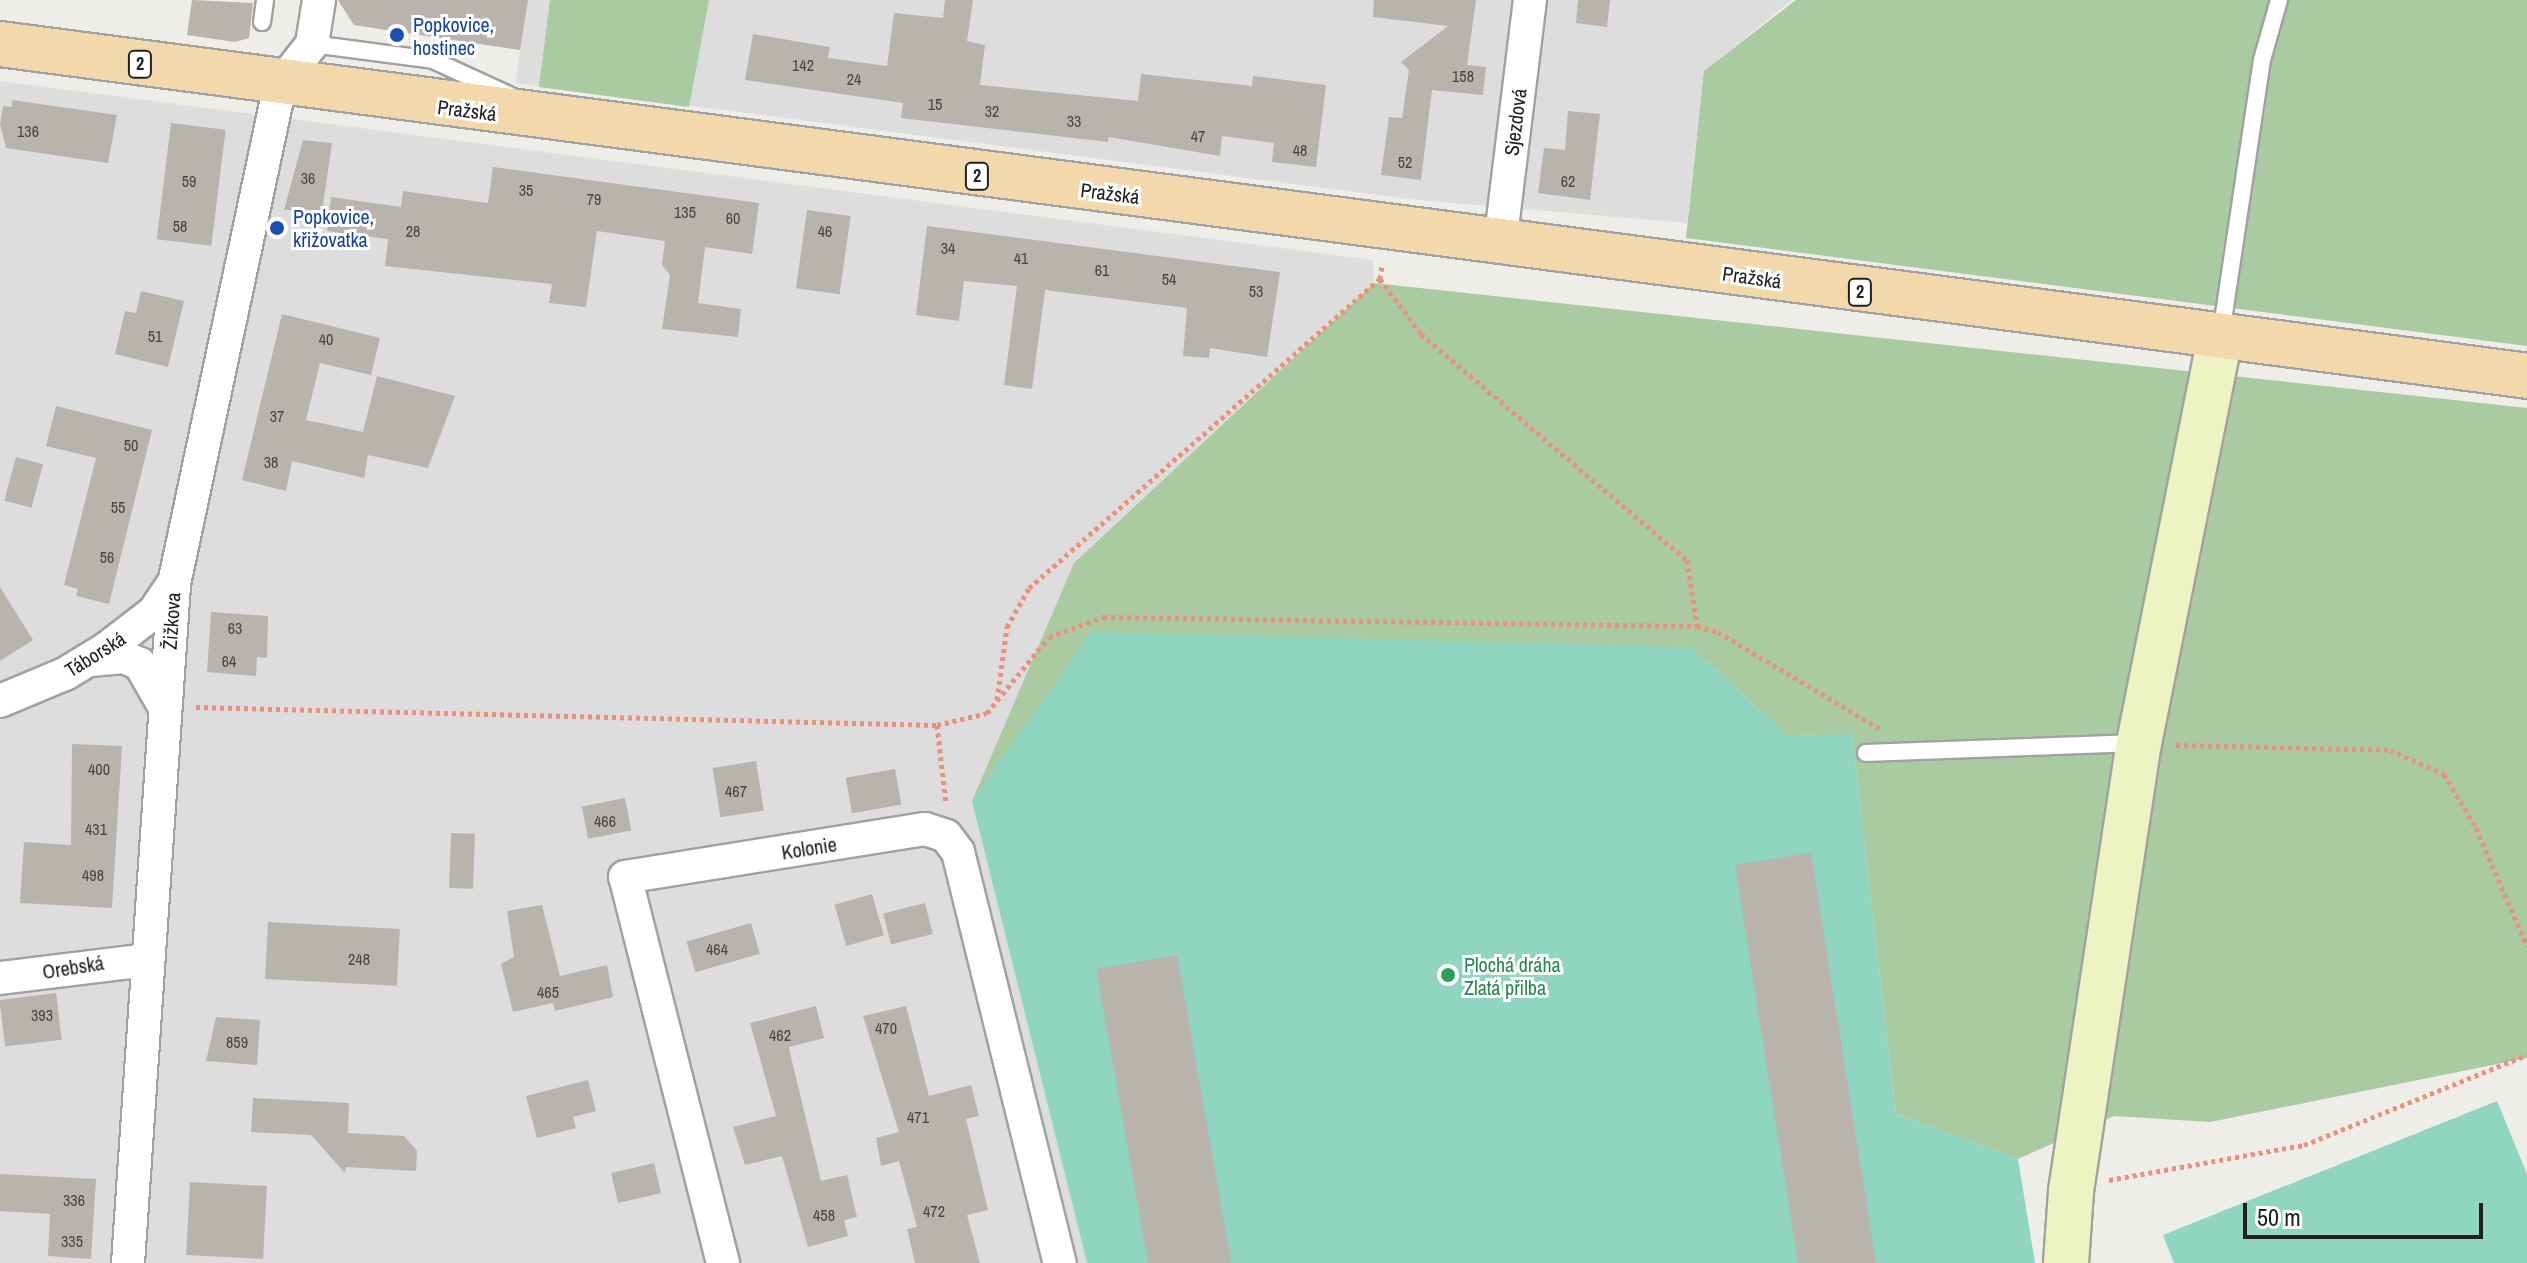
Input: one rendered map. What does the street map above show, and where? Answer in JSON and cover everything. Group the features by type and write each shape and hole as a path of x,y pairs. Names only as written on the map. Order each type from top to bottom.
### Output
{"main road":[{"name":"Pražská","path":"0,44 280,85 2220,339"},
{"name":"2","path":"2220,339 2527,376"}],"street":[{"name":"Žižkova","path":"128,1263 174,584 280,85 312,44 319,0"},
{"name":"Sjezdová","path":"1500,244 1530,0"},
{"path":"2066,1263 2071,1191 2139,743 2220,339"},
{"name":"Táborská","path":"0,701 87,661 143,622 174,584"},
{"path":"87,661 114,657 140,664 158,685 164,706"},
{"name":"Kolonie","path":"723,1263 625,877 925,829 946,836 958,852 1060,1263"},
{"name":"Orebská","path":"0,978 147,960"}],"lane":[{"path":"262,22 265,0"},
{"path":"2220,339 2262,60 2279,0"},
{"path":"312,44 433,60 568,123"},
{"path":"1866,753 2139,743"}],"path":[{"path":"996,701 1007,627 1029,588 1380,279 1387,229"},
{"path":"1380,279 1421,334 1687,560 1697,626"},
{"path":"164,706 937,725 987,713 1049,637 1103,617 1697,626 1718,632 1896,740 1928,750"},
{"path":"937,725 944,788"},
{"path":"2139,743 2390,750 2444,774 2476,828 2527,946"},
{"path":"2126,1174 2304,1145 2527,1055"}],"shaded area":[{"path":"348,0 1792,0 1704,71 1687,223 1417,200 516,83 520,50 354,25 346,14"},
{"path":"0,81 1373,260 1374,283 1074,563 972,801 1087,1263 0,1263"}],"green space":[{"path":"550,0 709,0 689,107 539,87"},
{"path":"1796,0 2527,0 2527,346 1686,238 1704,71"},
{"path":"1374,283 2527,408 2527,1058 2210,1122 2114,1116 2018,1159 1896,1114 1852,735 1788,736 1691,647 981,836 972,801 1074,563"},
{"name":"Plochá dráha Zlatá přilba","path":"1091,632 1691,647 1788,736 1852,734 1896,1114 2018,1159 2035,1263 1087,1263 972,801"},
{"path":"2497,1101 2527,1174 2527,1263 2174,1263 2163,1235"}],"building":[{"path":"192,0 253,3 249,38 235,42 187,35"},
{"path":"338,0 528,0 520,50 354,25"},
{"path":"945,0 973,0 967,41 985,45 980,85 1138,101 1141,74 1252,86 1253,76 1326,85 1316,167 1272,162 1274,143 1222,136 1220,156 1109,137 1108,142 901,118 903,103 745,80 753,34 830,47 828,58 887,66 894,13 943,18"},
{"path":"1374,0 1476,0 1467,65 1486,67 1483,95 1432,90 1421,180 1381,175 1389,117 1402,118 1409,70 1401,62 1448,26 1373,17"},
{"path":"1578,0 1610,0 1607,27 1576,23"},
{"path":"12,100 117,115 108,163 6,148 0,124 3,106 12,107"},
{"path":"1568,111 1600,114 1590,200 1538,193 1544,148 1565,150"},
{"path":"171,123 226,130 211,246 157,239"},
{"path":"303,140 332,143 322,212 284,210"},
{"path":"493,167 759,203 752,254 705,247 698,303 741,309 738,337 662,329 670,275 662,265 665,241 597,231 586,307 549,303 552,284 385,266 388,239 327,231 331,197 401,207 403,191 488,203"},
{"path":"807,210 851,216 840,294 796,288"},
{"path":"927,226 1280,272 1267,357 1210,348 1209,358 1183,356 1187,308 1045,290 1032,389 1004,385 1017,286 964,281 959,321 916,315"},
{"path":"141,291 184,301 168,367 115,354 125,311 136,313"},
{"path":"282,314 380,338 371,375 320,363 306,420 363,432 377,376 455,396 428,468 368,455 364,478 292,461 286,491 242,480"},
{"path":"56,406 152,430 109,604 76,596 78,589 64,585 96,458 46,446"},
{"path":"16,457 43,464 31,508 4,500"},
{"path":"0,587 33,640 0,661"},
{"path":"211,612 268,616 267,658 257,657 256,676 207,672"},
{"path":"72,744 122,746 112,908 20,903 24,842 71,845"},
{"path":"756,761 764,810 720,817 713,768"},
{"path":"895,769 901,804 852,813 846,778"},
{"path":"625,798 631,830 588,839 582,806"},
{"path":"451,833 475,834 473,889 449,888"},
{"path":"1811,853 1876,1263 1798,1263 1735,865"},
{"path":"872,894 884,935 846,946 835,905"},
{"path":"925,903 933,934 891,944 883,913"},
{"path":"542,905 560,976 607,965 613,997 555,1011 553,1003 513,1012 501,964 514,957 507,911"},
{"path":"268,922 400,929 397,986 265,979"},
{"path":"751,923 760,954 695,972 687,941"},
{"path":"1177,955 1231,1263 1148,1263 1096,969"},
{"path":"56,993 62,1040 5,1047 0,1000"},
{"path":"816,1006 824,1038 789,1047 821,1181 847,1175 857,1217 844,1220 848,1236 808,1247 782,1156 745,1165 733,1127 776,1116 750,1023"},
{"path":"906,1006 929,1096 971,1085 979,1116 966,1119 988,1210 967,1215 980,1263 915,1263 907,1229 917,1227 899,1161 881,1166 876,1138 899,1132 863,1016"},
{"path":"216,1017 260,1020 257,1065 206,1061"},
{"path":"588,1080 596,1111 573,1117 576,1128 537,1138 526,1096"},
{"path":"253,1098 349,1103 348,1133 404,1136 417,1151 416,1171 346,1167 345,1173 311,1135 251,1132"},
{"path":"654,1163 661,1193 618,1203 611,1173"},
{"path":"0,1174 96,1179 91,1259 48,1256 50,1214 0,1211"},
{"path":"190,1182 267,1186 263,1259 186,1255"}],"place":[{"name":"Popkovice, hostinec","path":"397,35"},
{"name":"Popkovice, křižovatka","path":"277,228"},
{"name":"Plochá dráha Zlatá přilba","path":"1448,975"}]}
